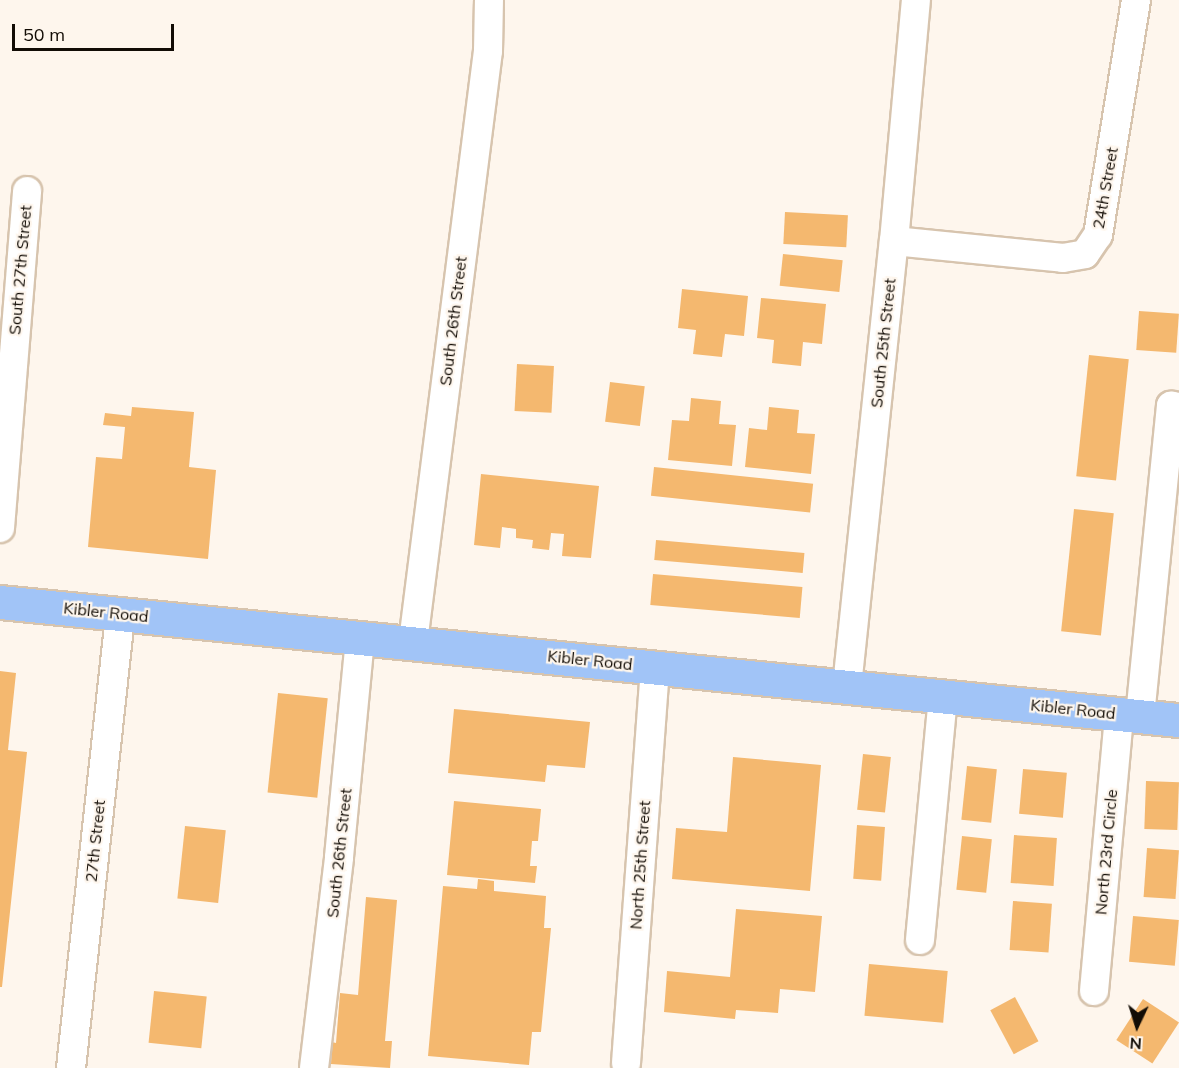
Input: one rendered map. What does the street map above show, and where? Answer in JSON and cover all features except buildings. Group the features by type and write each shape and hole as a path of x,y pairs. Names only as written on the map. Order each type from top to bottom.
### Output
{"main road":[{"name":"Kibler Road","path":"0,602 1179,720"}],"street":[{"name":"South 26th Street","path":"413,642 488,51 489,0"},
{"name":"South 25th Street","path":"847,686 894,241 916,0"},
{"name":"24th Street","path":"894,241 1063,258 1085,254 1098,235 1136,0"},
{"name":"South 27th Street","path":"0,528 27,191"},
{"name":"North 23rd Circle","path":"1094,991 1171,406 1179,407"},
{"name":"27th Street","path":"71,1068 120,614"},
{"name":"South 26th Street","path":"314,1068 339,857 360,637"},
{"name":"North 25th Street","path":"626,1063 655,666"},
{"path":"920,940 943,696"}]}
